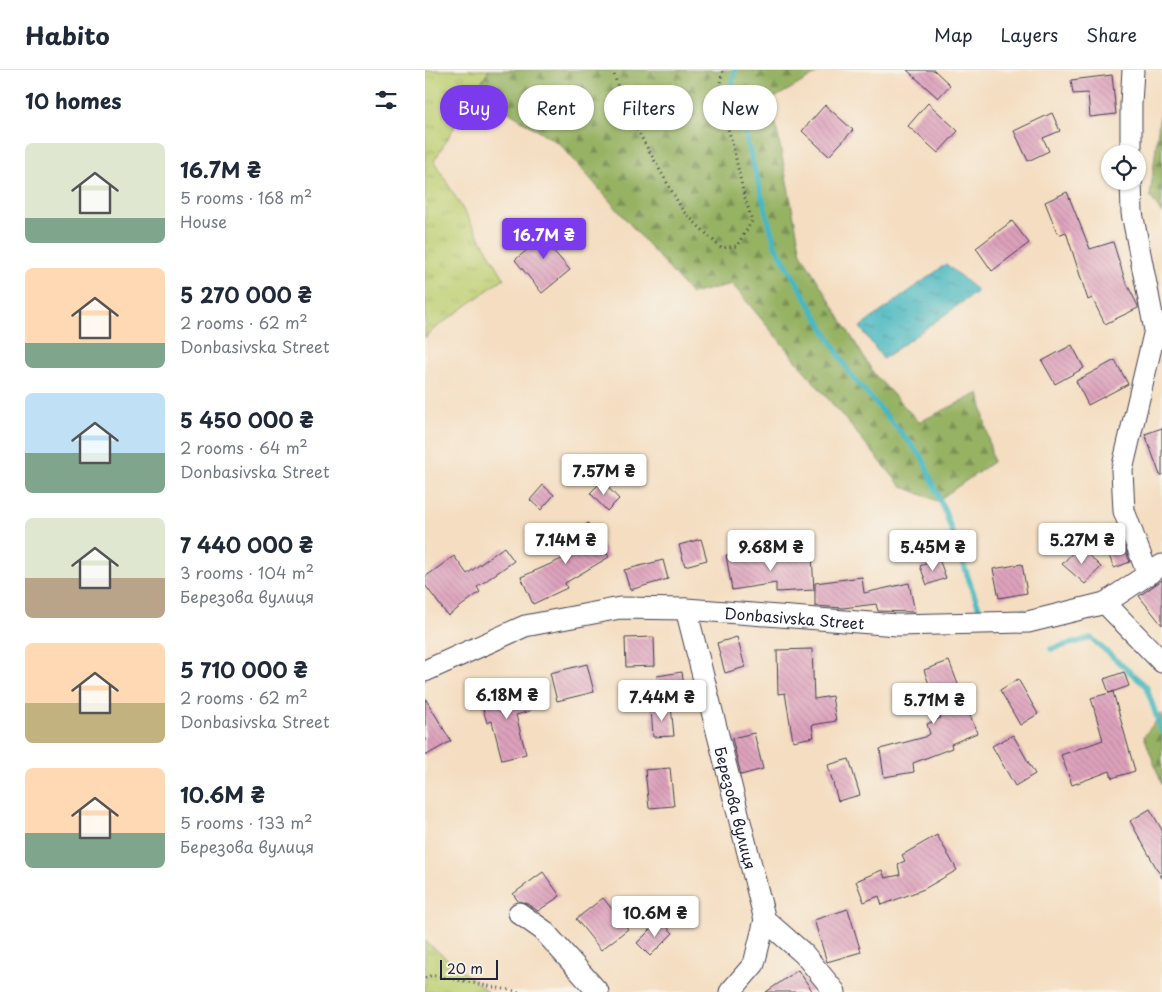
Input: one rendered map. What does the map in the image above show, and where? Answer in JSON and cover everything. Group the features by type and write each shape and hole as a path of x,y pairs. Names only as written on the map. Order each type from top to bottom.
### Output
{"street":[{"path":"1131,145 1133,70"},
{"path":"1131,190 1131,213 1155,330 1122,470 1124,511 1155,570"},
{"name":"Donbasivska Street","path":"425,671 525,626 620,608 686,609 897,625 1028,622 1105,603 1155,570"},
{"path":"1105,603 1162,662"},
{"name":"Березова вулиця","path":"686,609 765,920 754,964 730,992"},
{"path":"519,912 543,930 598,992"},
{"path":"765,920 804,954 835,992"}],"path":[{"path":"613,70 623,104 683,211 721,248 737,246 752,221 718,91 723,70"},
{"path":"425,978 432,975 519,992"}],"green space":[{"path":"425,70 489,70 480,85 440,85 440,130 453,130 434,161 504,278 429,333 425,338"},
{"path":"489,70 823,70 777,97 777,85 703,85 703,130 777,130 801,253 874,374 919,422 979,393 993,462 937,501 901,486 732,284 691,294 560,144 537,130 594,130 594,85 518,85 518,118 508,112 508,85 480,85"},
{"path":"1162,97 1162,214 1150,196"},
{"path":"1162,713 1162,785 1144,736"},
{"path":"425,941 488,992 425,992"}],"water":[{"path":"946,264 978,291 883,359 860,327"}],"building":[{"path":"907,70 934,70 950,85 938,98"},
{"path":"1112,75 1116,114 1090,117 1088,93 1073,94 1071,80"},
{"path":"928,103 958,131 938,153 908,126"},
{"path":"825,105 853,130 829,156 802,131"},
{"path":"1052,113 1060,131 1043,138 1049,151 1028,161 1014,131"},
{"path":"1067,192 1090,249 1113,242 1125,280 1138,306 1138,308 1105,324 1092,298 1088,300 1066,232 1058,235 1045,202"},
{"path":"1012,221 1029,243 992,271 976,248"},
{"path":"558,224 567,235 552,249 570,270 542,293 515,260"},
{"path":"1072,345 1084,368 1055,384 1042,361"},
{"path":"1115,360 1128,384 1088,405 1076,381"},
{"path":"1162,428 1162,475 1160,475 1145,434"},
{"path":"602,481 619,499 607,511 590,493"},
{"path":"543,485 554,495 541,510 530,500"},
{"path":"588,523 609,557 565,583 567,588 533,604 521,577 571,555 562,540"},
{"path":"1117,528 1130,562 1114,568 1101,536"},
{"path":"701,539 707,560 685,566 679,545"},
{"path":"1079,546 1101,567 1085,584 1062,564"},
{"path":"504,547 514,561 477,587 480,592 448,616 425,585 425,577 454,556 467,574"},
{"path":"751,551 752,558 812,555 814,590 776,592 776,583 732,590 726,555"},
{"path":"939,559 946,578 927,585 920,566"},
{"path":"663,560 668,579 630,590 624,570"},
{"path":"1022,564 1027,593 999,598 993,569"},
{"path":"862,577 864,593 909,583 915,612 878,611 876,604 843,608 815,606 815,583"},
{"path":"1162,580 1162,625 1139,596"},
{"path":"654,637 655,666 626,667 625,638"},
{"path":"737,637 745,667 725,673 717,643"},
{"path":"812,649 814,699 832,696 836,721 812,725 814,737 793,741 785,693 778,694 777,650"},
{"path":"949,661 977,733 951,744 952,748 913,763 914,772 884,777 880,749 925,737 930,734 927,724 941,718 924,670"},
{"path":"587,664 594,692 557,701 550,673"},
{"path":"682,672 685,695 660,698 657,676"},
{"path":"1124,672 1129,686 1109,693 1104,679"},
{"path":"1018,679 1038,714 1020,725 1000,690"},
{"path":"523,686 530,711 516,715 526,754 502,760 492,721 487,723 480,698"},
{"path":"1113,692 1135,771 1112,778 1110,771 1072,785 1061,755 1103,740 1091,698"},
{"path":"425,698 451,741 425,756"},
{"path":"671,706 674,736 653,737 651,707"},
{"path":"754,733 763,769 741,775 732,738"},
{"path":"1013,735 1035,774 1015,786 992,746"},
{"path":"849,759 860,795 838,801 828,765"},
{"path":"670,768 674,806 649,808 645,770"},
{"path":"1150,809 1162,830 1162,878 1130,821"},
{"path":"937,835 957,870 924,889 882,905 879,896 864,902 856,881 882,870 885,878 900,875 898,864 905,861 902,855"},
{"path":"543,872 560,896 538,911 526,903 518,901 513,894"},
{"path":"603,898 628,929 601,950 576,919"},
{"path":"848,909 861,952 827,962 814,920"},
{"path":"660,920 673,933 650,956 637,943"},
{"path":"798,970 813,992 766,992"}],"waterway":[{"path":"735,70 732,85 775,245 850,374 922,457 945,512 981,614 986,614"},
{"path":"995,613 1025,611"},
{"path":"1051,649 1091,638 1146,686 1162,732"}]}
